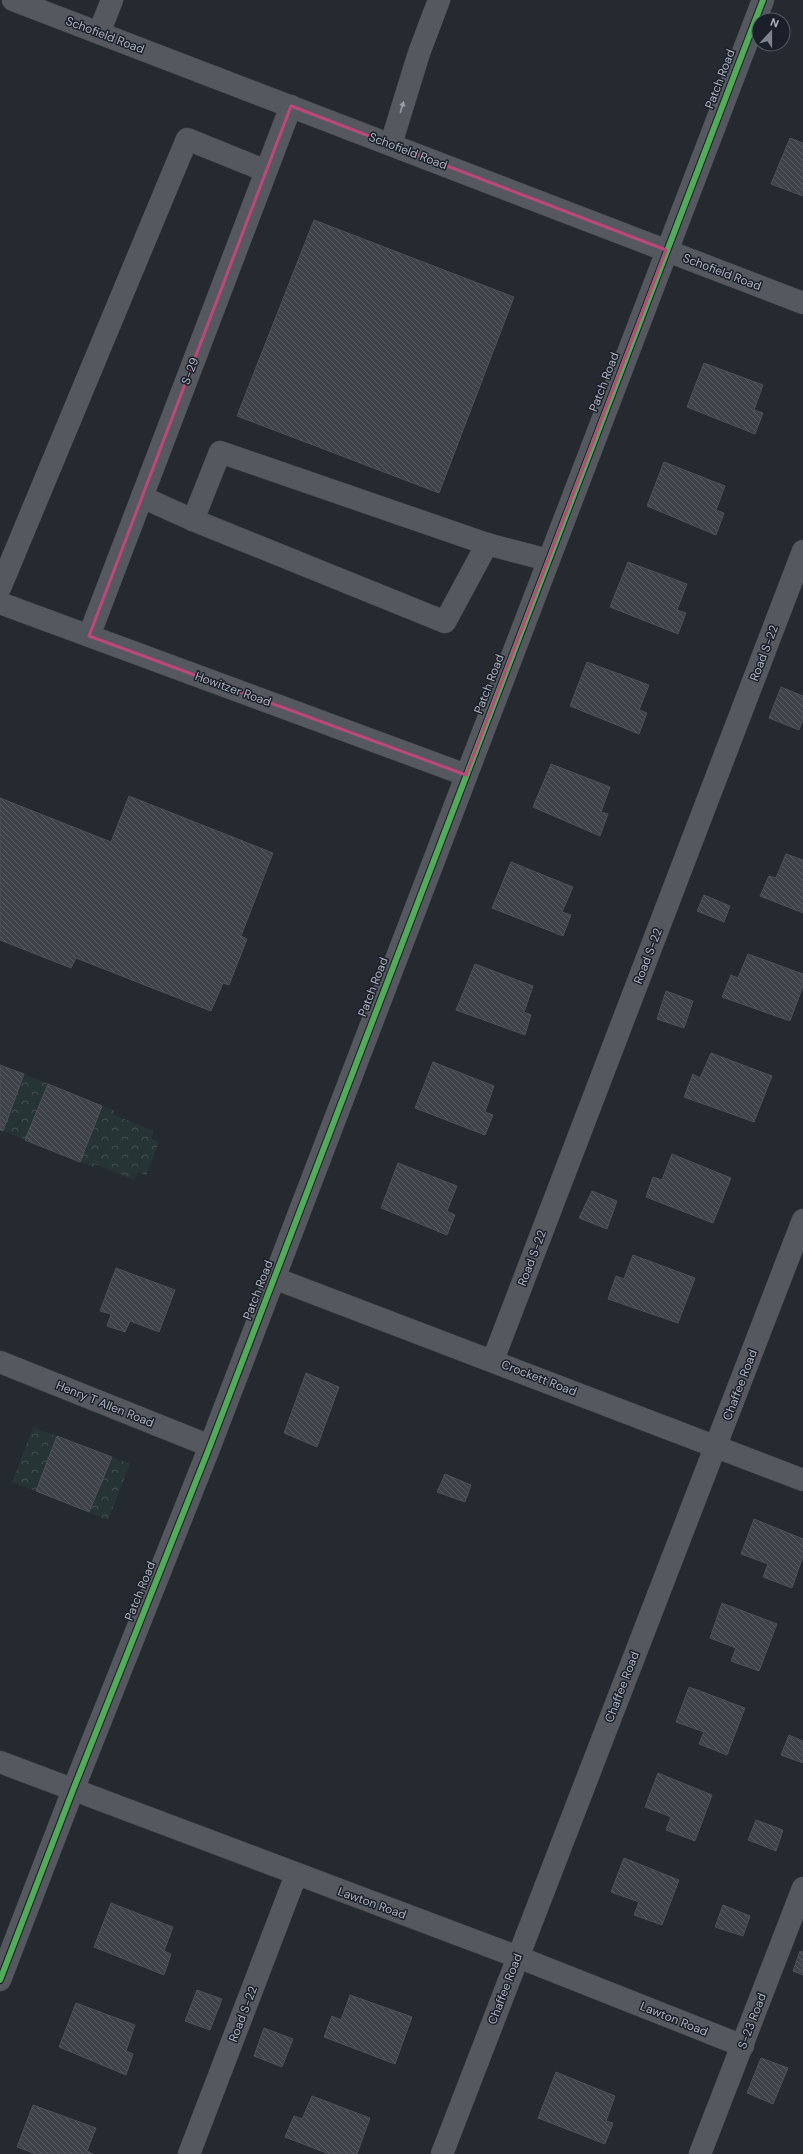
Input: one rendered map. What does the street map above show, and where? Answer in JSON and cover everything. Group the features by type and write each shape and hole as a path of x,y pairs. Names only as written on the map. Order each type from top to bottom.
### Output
{"street":[{"name":"Schofield Road","path":"13,0 803,303"},
{"path":"99,33 112,0"},
{"path":"391,144 419,53 439,0"},
{"name":"Patch Road","path":"0,1980 73,1790 210,1446 666,250 763,0"},
{"name":"S-29","path":"89,636 291,106"},
{"path":"0,588 187,139 266,171"},
{"path":"193,520 220,452 487,544 548,560"},
{"path":"142,497 193,520 445,622 487,544"},
{"name":"Road S-22","path":"493,1360 803,551"},
{"name":"Howitzer Road","path":"0,603 466,775"},
{"name":"Chaffee Road","path":"442,2154 803,1220"},
{"name":"Crockett Road","path":"274,1278 493,1360 803,1480"},
{"name":"Henry T Allen Road","path":"0,1362 210,1446"},
{"name":"Lawton Road","path":"0,1762 296,1875 518,1957 743,2046"},
{"name":"Road S-22","path":"189,2154 296,1875"},
{"name":"S-23 Road","path":"700,2154 803,1888"}],"highlighted area":[{"path":"291,106 666,250 466,775 89,636"}],"green space":[{"path":"24,1074 115,1111 114,1115 154,1131 151,1139 159,1142 146,1176 138,1172 134,1180 95,1164 93,1167 3,1131"},
{"path":"33,1427 130,1464 108,1520 12,1482"}],"building":[{"path":"790,138 803,143 803,196 771,184"},
{"path":"314,220 514,297 439,493 237,416"},
{"path":"704,363 763,385 754,410 763,413 755,434 687,407"},
{"path":"664,462 725,486 716,510 724,513 716,535 647,506"},
{"path":"628,562 687,584 677,610 686,613 678,634 610,607"},
{"path":"587,662 649,685 639,710 647,713 639,734 570,706"},
{"path":"781,687 803,696 803,719 799,730 769,718"},
{"path":"551,764 610,787 601,812 608,814 600,836 533,807"},
{"path":"129,796 273,853 241,936 247,939 229,985 223,983 211,1011 76,958 71,968 0,940 0,798 111,842"},
{"path":"786,854 803,860 803,913 760,896 769,876 776,878"},
{"path":"511,862 573,887 562,912 571,915 563,936 492,908"},
{"path":"704,895 730,906 724,922 697,911"},
{"path":"748,954 803,974 803,986 790,1021 722,997 731,975 738,978"},
{"path":"475,964 533,986 524,1012 531,1015 525,1035 456,1010"},
{"path":"666,991 693,1001 684,1028 657,1019"},
{"path":"711,1053 772,1076 754,1122 684,1097 693,1074 700,1078"},
{"path":"433,1062 494,1086 485,1112 493,1115 485,1135 415,1108"},
{"path":"0,1065 24,1074 3,1131 0,1130"},
{"path":"48,1084 102,1106 80,1162 25,1140"},
{"path":"672,1154 731,1178 713,1223 646,1197 653,1177 662,1180"},
{"path":"398,1163 457,1186 447,1211 455,1215 447,1235 381,1208"},
{"path":"592,1191 617,1201 607,1229 579,1218"},
{"path":"633,1255 695,1278 678,1323 608,1299 616,1276 624,1279"},
{"path":"116,1268 175,1290 159,1332 130,1321 125,1332 107,1326 111,1314 100,1311"},
{"path":"306,1373 339,1387 317,1447 284,1433"},
{"path":"57,1436 112,1457 89,1512 36,1491"},
{"path":"445,1474 471,1485 465,1502 437,1492"},
{"path":"754,1519 803,1539 803,1556 792,1588 763,1577 768,1564 741,1554"},
{"path":"722,1603 777,1624 759,1671 731,1661 736,1648 710,1638"},
{"path":"689,1687 745,1708 727,1755 699,1744 704,1732 676,1722"},
{"path":"789,1735 803,1741 803,1763 781,1755"},
{"path":"658,1773 712,1795 695,1841 666,1830 671,1817 645,1807"},
{"path":"756,1820 783,1830 776,1851 748,1840"},
{"path":"624,1858 679,1880 662,1925 634,1915 639,1902 611,1892"},
{"path":"111,1903 173,1927 164,1951 171,1954 164,1975 94,1947"},
{"path":"723,1905 750,1916 743,1936 715,1927"},
{"path":"800,1951 803,1952 803,1975 793,1971"},
{"path":"197,1990 222,1999 210,2030 185,2021"},
{"path":"350,1995 412,2017 395,2064 324,2037 332,2016 341,2020"},
{"path":"76,2003 135,2025 126,2051 133,2054 126,2075 59,2047"},
{"path":"264,2028 293,2039 282,2067 254,2056"},
{"path":"761,2058 788,2068 773,2104 747,2093"},
{"path":"556,2072 615,2096 606,2121 613,2123 605,2144 538,2118"},
{"path":"312,2096 370,2118 357,2154 329,2154 285,2137 294,2116 302,2119"},
{"path":"33,2105 96,2128 87,2151 93,2154 36,2154 17,2147"}],"cycle path":[{"path":"0,1980 73,1790 210,1446 763,0"}]}
